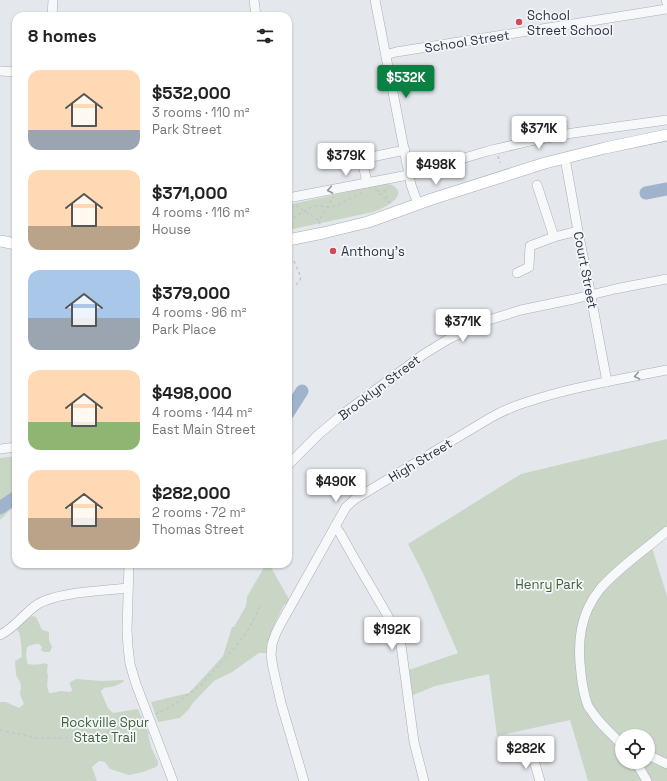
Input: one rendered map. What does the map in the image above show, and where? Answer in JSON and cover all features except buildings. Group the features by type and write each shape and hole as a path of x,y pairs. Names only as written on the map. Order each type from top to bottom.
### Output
{"main road":[{"path":"292,239 323,234 358,225 538,165 667,135"},
{"path":"0,240 12,243"}],"street":[{"path":"52,12 53,0"},
{"path":"254,0 256,12"},
{"path":"375,0 409,175 418,204"},
{"name":"School Street","path":"386,55 403,51 667,9"},
{"path":"0,71 12,72"},
{"path":"292,201 370,188 492,150 530,141 667,120"},
{"path":"370,188 362,159 405,150"},
{"name":"Court Street","path":"565,158 607,382"},
{"path":"537,185 554,237"},
{"path":"517,272 529,267 530,246 554,237 578,231"},
{"name":"Brooklyn Street","path":"292,462 318,434 334,421 411,363 447,340 507,314 615,289 667,279"},
{"name":"High Street","path":"304,781 276,686 272,650 274,638 280,625 346,507 355,499 495,415 512,407 580,388 667,370"},
{"path":"0,449 12,448"},
{"path":"335,526 340,532 397,632 401,645 414,742 424,781"},
{"path":"615,738 603,726 589,706 582,684 579,650 580,633 588,608 600,589 626,564 667,531"},
{"path":"129,568 127,638 132,673 173,781"},
{"path":"0,635 8,630 32,608 46,600 76,594 128,588"},
{"path":"532,754 540,781"},
{"path":"655,762 667,764"},
{"path":"646,769 648,781"}],"path":[{"path":"566,120 567,131"},
{"path":"498,156 500,163"},
{"path":"461,165 464,173"},
{"path":"292,218 314,206 336,206 370,188 385,190 390,185"},
{"path":"376,190 391,204"},
{"path":"385,190 387,199"},
{"path":"319,222 334,195"},
{"path":"292,202 320,224"},
{"path":"294,260 301,277 296,285"},
{"path":"153,714 171,707 202,684 236,646 250,626 260,606"},
{"path":"0,730 37,738 64,738 102,734 144,718"}],"green space":[{"path":"383,184 394,186 398,191 396,199 381,209 373,212 292,229 292,204"},
{"name":"Henry Park","path":"667,439 667,536 652,548 667,596 667,781 588,781 570,720 497,736 489,674 435,686 406,698 403,672 458,653 423,573 408,544 521,474"},
{"path":"12,456 12,509 0,520 0,458"},
{"name":"Rockville Spur State Trail","path":"264,568 271,568 290,601 284,605 276,621 269,639 266,653 259,653 232,672 214,681 180,718 158,722 151,702 189,693 223,656 232,627 234,627 246,606 247,597"},
{"path":"32,616 36,617 42,630 49,632 49,640 52,647 50,652 44,652 41,650 42,647 39,644 28,646 26,652 27,660 28,664 36,665 45,663 48,665 47,686 49,693 61,691 71,692 72,689 70,682 76,679 101,681 123,680 124,681 122,683 104,688 101,692 108,708 113,713 138,709 149,734 151,747 158,762 156,767 129,775 110,769 105,762 99,761 92,767 97,781 0,781 0,702 6,702 19,708 24,704 20,694 20,682 16,675 15,661 22,657 19,633 16,627"}],"waterway":[{"path":"646,193 667,189"},
{"path":"292,407 302,391"},
{"path":"0,508 12,500"}],"place":[{"name":"School Street School","path":"519,22"},
{"name":"Anthony's","path":"333,251"}]}
